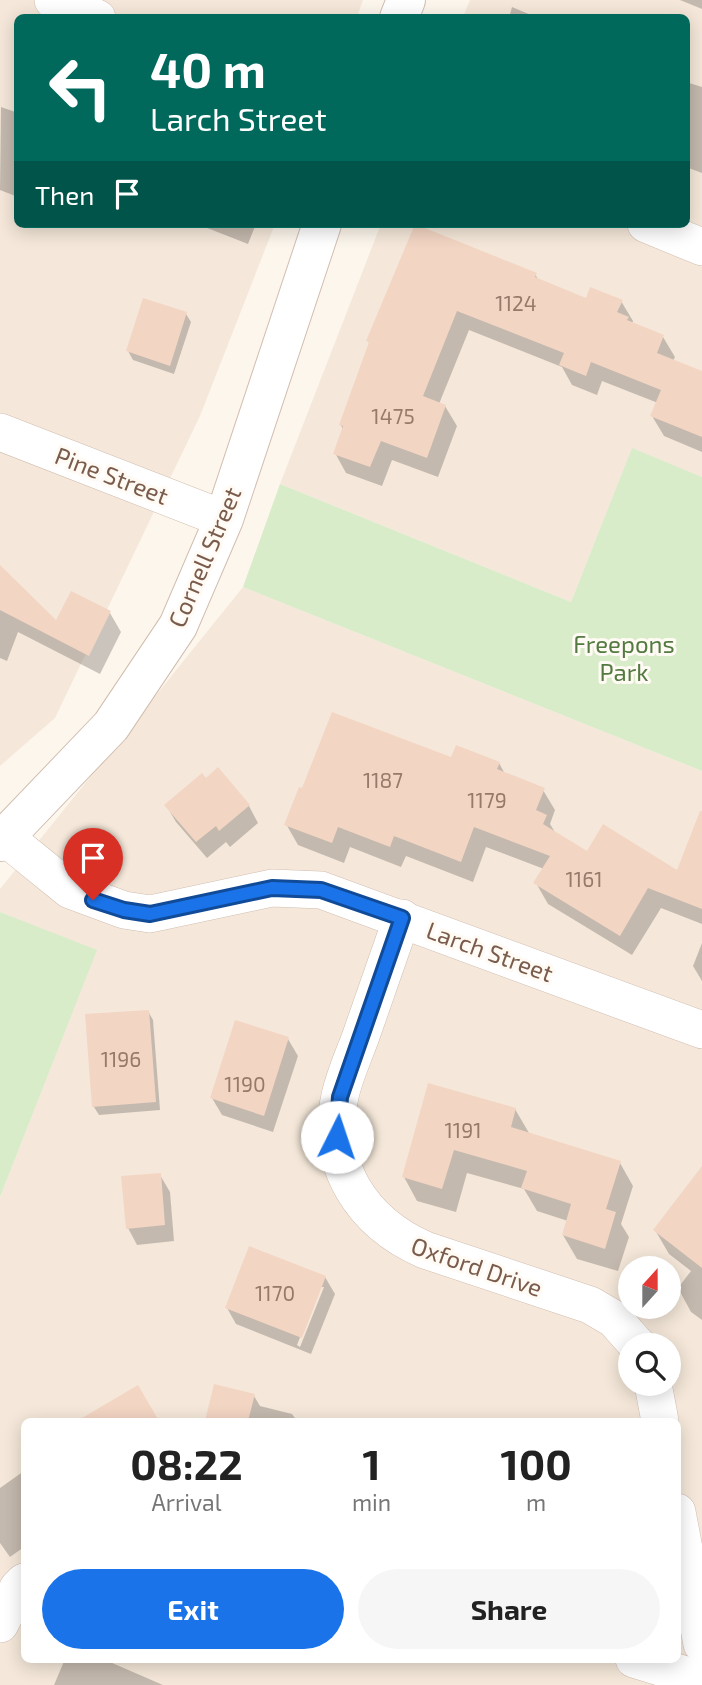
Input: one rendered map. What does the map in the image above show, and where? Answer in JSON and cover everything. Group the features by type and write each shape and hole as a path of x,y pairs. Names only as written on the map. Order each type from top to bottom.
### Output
{"street":[{"path":"53,0 87,14"},
{"name":"Cornell Street","path":"3,840 111,726 178,626 224,519 321,228"},
{"path":"656,228 702,247"},
{"name":"Pine Street","path":"0,432 224,519"},
{"name":"Larch Street","path":"3,840 70,890 124,910 150,914 272,888 321,890 702,1030"},
{"name":"Oxford Drive","path":"402,918 340,1097 337,1137 346,1177 369,1213 402,1240 590,1305 614,1319 626,1333"},
{"path":"655,1396 659,1418"},
{"path":"681,1533 702,1644"},
{"path":"0,1624 21,1585"},
{"path":"647,1663 702,1680"}],"shaded area":[{"path":"0,0 363,0 358,14 14,14 14,228 273,228 200,416 55,718 0,766"},
{"path":"470,0 702,0 702,477 632,449 571,602 280,484 379,228 690,228 690,14 464,14"},
{"path":"243,587 702,771 702,1685 0,1685 0,1197 96,951 0,912 0,889"}],"green space":[{"name":"Freepons Park","path":"632,448 702,477 702,771 243,587 280,484 571,602"},
{"path":"0,912 97,950 0,1197"}],"building":[{"path":"413,228 425,228 537,273 535,277 586,298 590,287 623,300 617,312 629,317 627,320 664,335 657,353 702,371 702,437 650,416 661,390 591,362 586,376 559,365 564,353 457,311 423,396 446,405 427,458 381,441 370,467 333,454 343,426 339,425 369,342 366,341"},
{"path":"143,298 187,312 170,366 126,351"},
{"path":"0,565 56,620 71,591 111,611 89,656 0,610"},
{"path":"332,712 451,757 456,745 500,762 497,769 545,788 536,810 547,815 543,824 587,851 603,824 677,870 702,811 702,909 648,888 620,936 533,883 550,856 474,827 461,862 394,836 390,847 338,827 332,843 284,825 299,787 302,788"},
{"path":"218,767 250,805 219,831 216,826 196,842 164,805 202,773 206,778"},
{"path":"149,1010 156,1102 92,1107 85,1014"},
{"path":"235,1020 289,1037 264,1116 210,1098"},
{"path":"428,1083 516,1108 511,1127 621,1161 606,1209 616,1212 605,1249 562,1235 571,1204 521,1188 527,1171 454,1150 442,1189 402,1177"},
{"path":"702,1166 702,1268 653,1230"},
{"path":"161,1173 165,1225 126,1229 121,1176"},
{"path":"249,1246 326,1276 302,1338 225,1308"},
{"path":"214,1384 255,1394 249,1418 206,1418"},
{"path":"138,1385 157,1418 82,1418"}],"route":[{"path":"93,900 124,910 150,914 272,888 321,890 402,918 340,1097 337,1137"}]}
